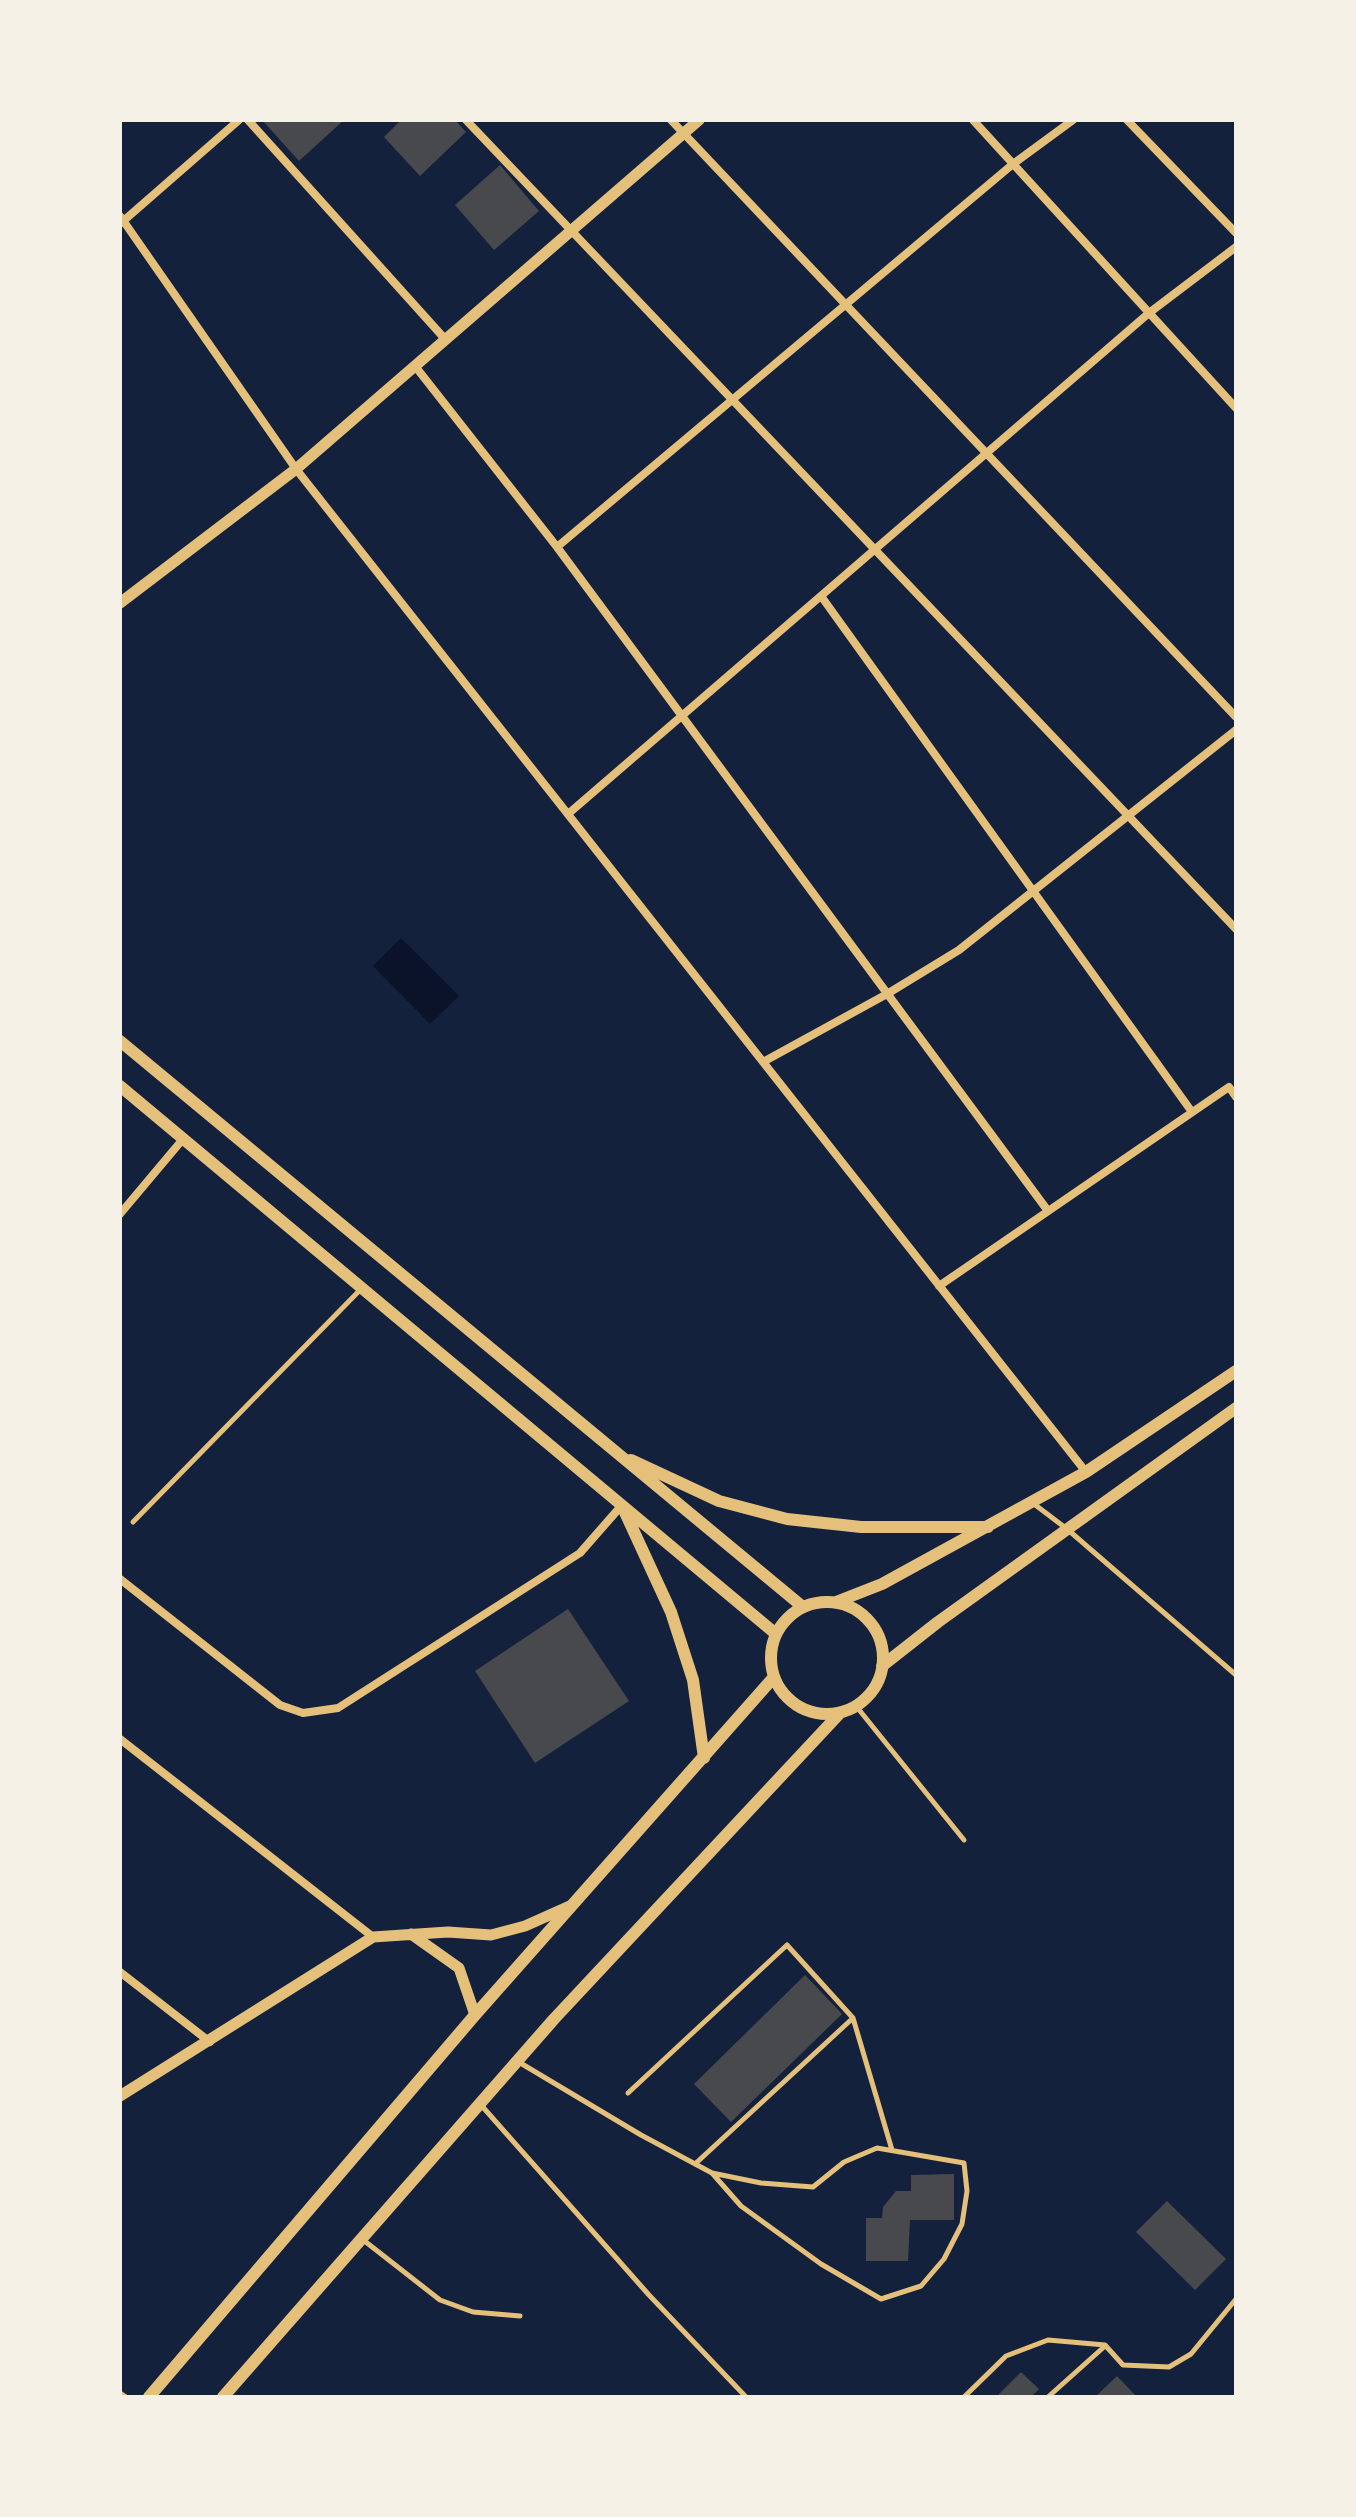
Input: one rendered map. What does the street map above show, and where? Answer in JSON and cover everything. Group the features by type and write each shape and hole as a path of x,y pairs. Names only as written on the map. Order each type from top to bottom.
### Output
{"main road":[{"path":"120,1041 803,1607"},
{"path":"120,1086 776,1634"},
{"path":"836,1602 859,1613 877,1632 882,1649 882,1666 877,1682 856,1706 824,1714 808,1711 793,1703 774,1677 771,1648 787,1618 803,1607 819,1602 836,1602 882,1584 991,1527 1086,1472 1236,1371"},
{"path":"882,1666 1236,1408"},
{"path":"614,1452 719,1501 787,1519 861,1527 991,1527"},
{"path":"622,1505 671,1612 693,1680 704,1758"},
{"path":"149,2397 475,2015 774,1677"},
{"path":"223,2397 517,2061 841,1712"}],"street":[{"path":"239,120 121,220 296,469 1086,1472"},
{"path":"248,120 445,339"},
{"path":"466,120 1236,929"},
{"path":"671,120 1236,717"},
{"path":"120,603 296,469 699,120"},
{"path":"973,120 1236,408"},
{"path":"557,547 1013,164 1073,120"},
{"path":"1127,120 1236,233"},
{"path":"568,814 1149,313 1236,247"},
{"path":"415,366 557,547 1048,1211"},
{"path":"821,596 1192,1112"},
{"path":"763,1062 887,994 959,950 1236,730"},
{"path":"939,1286 1229,1087 1236,1097"},
{"path":"120,1214 183,1139"},
{"path":"122,1584 280,1705 303,1713 338,1708 580,1553 622,1505"},
{"path":"120,1739 373,1937"},
{"path":"120,2096 373,1937 448,1932 491,1935 525,1926 573,1904"},
{"path":"411,1933 459,1968 475,2015"},
{"path":"120,1972 210,2042"}],"lane":[{"path":"133,1522 362,1288"},
{"path":"1033,1503 1236,1675"},
{"path":"856,1706 964,1840"},
{"path":"628,2093 787,1945 853,2018 892,2150"},
{"path":"695,2164 853,2018"},
{"path":"517,2061 641,2135 712,2173 761,2183 813,2187 844,2162 877,2148 964,2163 967,2191 962,2224 944,2259 921,2286 881,2299 821,2264 741,2206 712,2173"},
{"path":"480,2103 649,2295 746,2397"},
{"path":"362,2238 440,2300 473,2312 520,2316"},
{"path":"964,2397 1006,2356 1048,2340 1105,2345 1123,2365 1169,2367 1191,2354 1236,2299"},
{"path":"1048,2397 1105,2345"},
{"path":"120,2393 126,2397"}],"water":[{"path":"401,938 459,996 430,1024 373,966"}],"building":[{"path":"262,120 344,120 299,161"},
{"path":"401,120 455,120 466,132 420,176 384,137"},
{"path":"500,165 539,211 494,250 455,205"},
{"path":"568,1609 629,1701 535,1763 475,1671"},
{"path":"805,1975 842,2014 731,2122 694,2084"},
{"path":"954,2174 954,2220 910,2220 908,2261 866,2261 866,2218 882,2218 883,2207 896,2191 911,2191 911,2175"},
{"path":"1167,2201 1226,2259 1195,2290 1136,2232"},
{"path":"1021,2372 1039,2389 1031,2397 996,2397"},
{"path":"1117,2376 1137,2397 1095,2397"}]}
